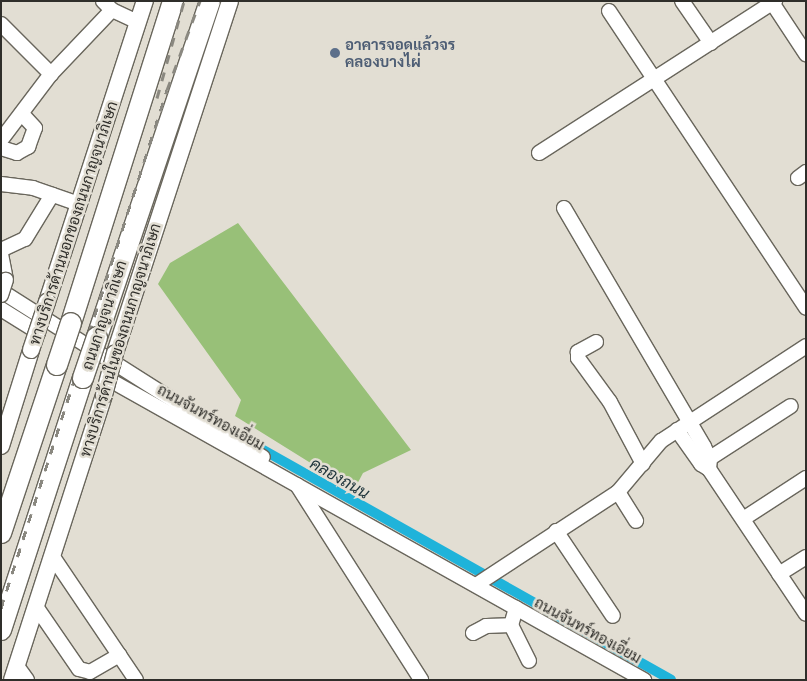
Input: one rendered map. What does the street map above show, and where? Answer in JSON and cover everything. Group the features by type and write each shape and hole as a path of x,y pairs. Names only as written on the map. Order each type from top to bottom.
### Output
{"highway":[{"name":"ถนนกาญจนาภิเษก","path":"1,533 174,1"},
{"name":"ถนนกาญจนาภิเษก","path":"1,630 83,378 210,1"}],"main road":[{"name":"ทางบริการด้านนอกของถนนกาญจนาภิเษก","path":"1,446 145,1"},
{"name":"ทางบริการด้านในของถนนกาญจนาภิเษก","path":"15,673 104,395 115,353 230,1"}],"street":[{"path":"682,1 711,43"},
{"path":"539,153 773,2 806,54"},
{"path":"1,140 51,74 108,5 138,22"},
{"path":"609,11 656,79 806,308"},
{"path":"1,24 51,74"},
{"path":"1,148 16,153 28,147 35,128 22,114"},
{"path":"1,184 21,184 79,204"},
{"path":"1,295 4,286 1,252 25,240 52,195"},
{"path":"564,208 683,426 806,614"},
{"path":"4,286 254,450 283,477"},
{"path":"1,309 38,332"},
{"path":"596,342 578,352 578,358 614,408 643,464"},
{"path":"480,582 618,492 661,441 806,346"},
{"name":"ถนนจันทร์ทองเอี่ยม","path":"108,379 283,477 480,582 516,608 644,680"},
{"path":"707,464 791,406"},
{"path":"743,519 806,478"},
{"path":"297,484 421,680"},
{"path":"618,492 636,521"},
{"path":"556,531 613,616"},
{"path":"53,557 136,680"},
{"path":"779,574 806,557"},
{"path":"36,608 79,669 90,672 119,655"},
{"path":"516,608 510,626 529,661"},
{"path":"473,633 486,626 510,626"},
{"path":"15,673 27,680"}],"green space":[{"path":"238,223 411,450 363,473 354,490 235,416 241,400 158,284 170,263"}],"waterway":[{"name":"คลองถนน","path":"258,447 671,680"}],"railway":[{"path":"157,98 184,1"},
{"path":"1,608 167,90 200,1"}],"place":[{"name":"อาคารจอดแล้วจร คลองบางไผ่","path":"335,53"}]}
